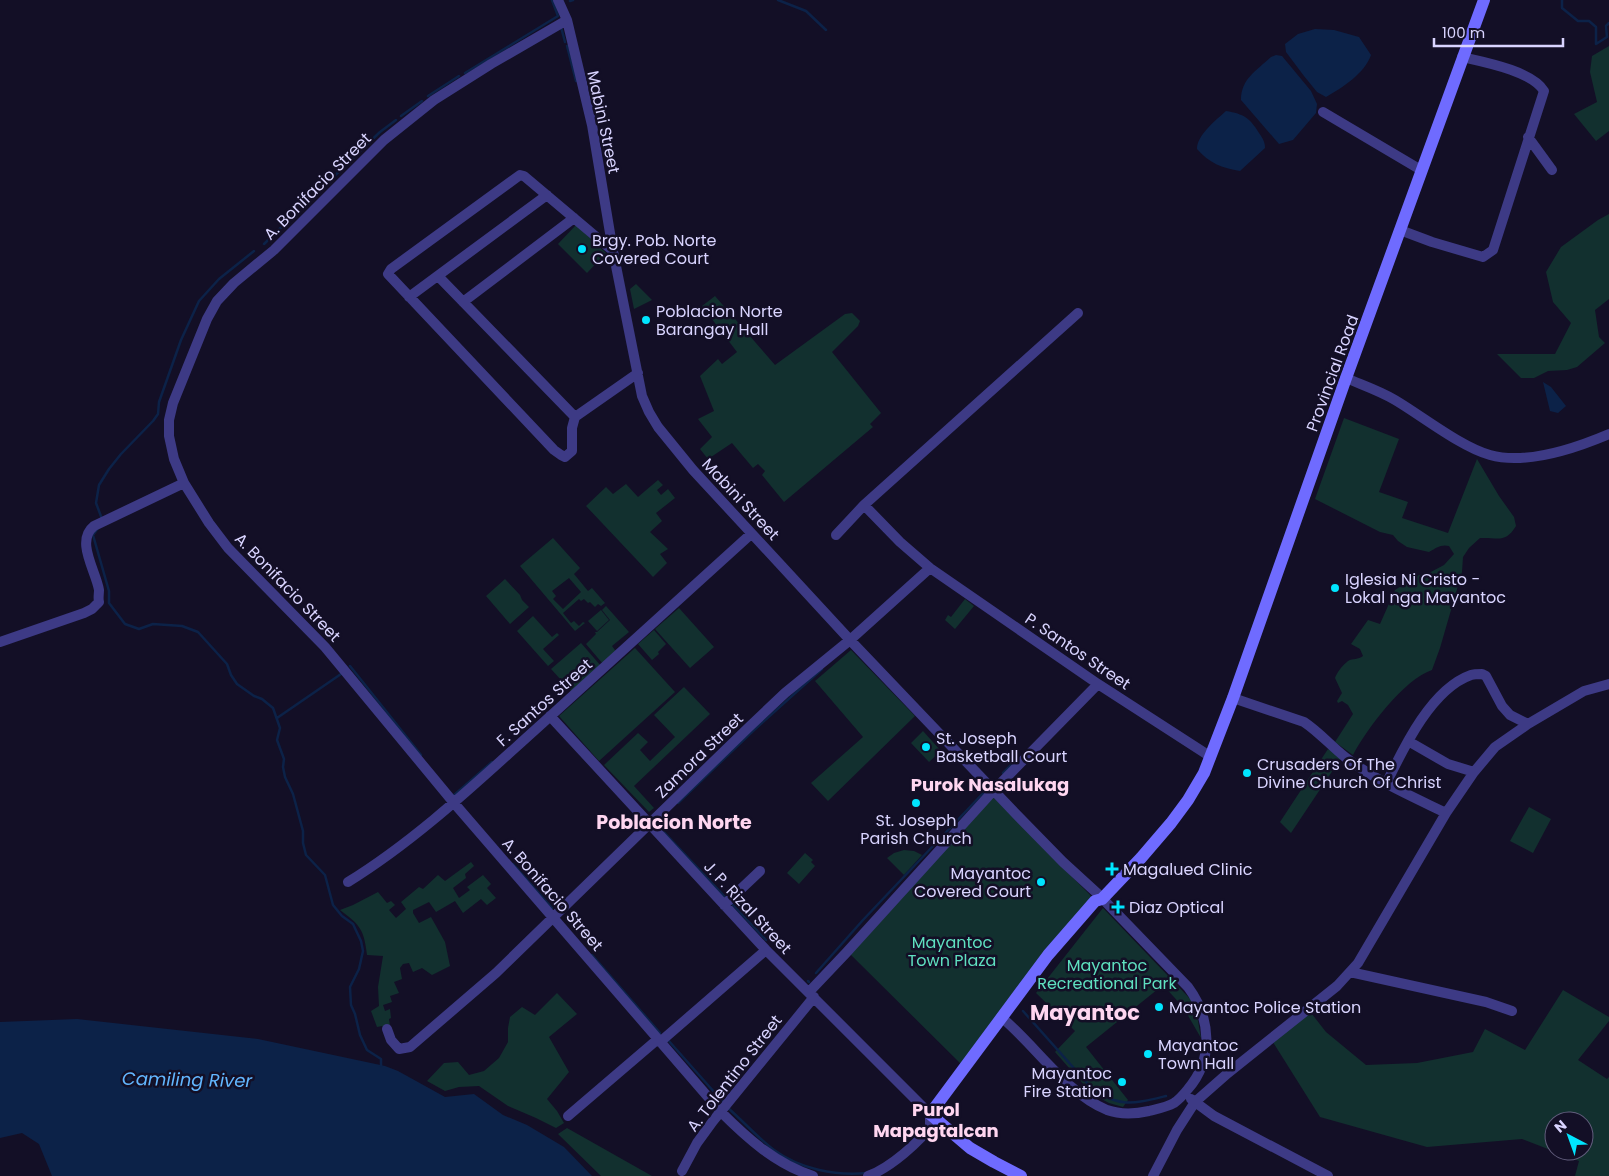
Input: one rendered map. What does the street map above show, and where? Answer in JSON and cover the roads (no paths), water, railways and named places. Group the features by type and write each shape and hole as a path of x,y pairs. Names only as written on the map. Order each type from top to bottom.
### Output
{"main road":[{"name":"Provincial Road","path":"932,1120 1004,1019 1054,955 1102,906 1102,899 1141,858 1181,811 1197,788 1233,698 1346,378 1484,0"},
{"path":"932,1120 977,1152 1021,1176"}],"street":[{"name":"Mabini Street","path":"560,5 567,20 592,125 638,373 646,404 658,427 692,470 850,640 1063,862 1188,987 1200,1004 1205,1023 1206,1052 1196,1078 1185,1093"},
{"name":"A. Bonifacio Street","path":"567,20 491,64 442,96 391,135 274,250 234,283 217,301 207,319 173,403 169,420 169,436 174,459 184,483 228,548 325,647 454,803 720,1112 742,1133 771,1156 813,1176"},
{"path":"1400,230 1432,242 1483,257 1493,250 1544,91 1541,86 1524,75 1510,69 1462,57"},
{"path":"1323,112 1421,170"},
{"path":"1528,137 1552,170"},
{"path":"614,251 524,176 516,176 390,269 388,274 554,450 561,455 565,456 572,451 572,428 576,417 638,373"},
{"path":"409,297 547,195"},
{"path":"463,302 574,218"},
{"path":"438,276 576,417"},
{"path":"836,535 864,506 1078,313"},
{"path":"1346,378 1388,396 1461,441 1490,455 1503,458 1525,457 1561,451 1609,434"},
{"path":"0,642 92,609 99,602 99,590 87,549 89,530 184,483"},
{"name":"P. Santos Street","path":"864,506 900,542 930,568 1098,684 1211,757"},
{"name":"F. Santos Street","path":"348,882 378,864 454,803 751,534"},
{"name":"Zamora Street","path":"387,1029 395,1046 399,1049 410,1047 496,973 785,693 850,640 930,568"},
{"path":"1386,784 1408,741 1436,700 1452,686 1471,675 1482,674 1486,676 1502,706 1510,715 1528,724"},
{"name":"A. Tolentino Street","path":"682,1171 698,1143 720,1112 811,994 846,953 994,790 1098,684"},
{"path":"1153,1176 1177,1130 1195,1102 1331,991 1350,972 1366,951 1446,813 1494,747 1528,724 1584,691 1609,684"},
{"path":"1233,698 1304,722 1345,757 1386,784 1446,813"},
{"name":"J. P. Rizal Street","path":"550,716 766,950 932,1120"},
{"path":"1408,741 1448,764 1474,772"},
{"path":"724,905 760,871"},
{"path":"568,1116 766,950"},
{"path":"1350,972 1486,1002 1512,1011"},
{"path":"1004,1019 1069,1084 1107,1110 1123,1113 1149,1111 1171,1104 1185,1093 1214,1116 1328,1176"},
{"path":"868,1176 889,1166 932,1120"}],"water":[{"path":"1315,29 1334,30 1359,37 1371,55 1364,68 1358,74 1346,85 1326,97 1317,92 1286,52 1285,44 1298,34"},
{"path":"1276,55 1282,56 1311,91 1317,104 1316,113 1293,140 1279,144 1241,100 1244,86 1250,76 1271,57"},
{"path":"1226,111 1242,115 1249,120 1265,144 1265,148 1240,171 1216,164 1197,149 1200,138 1212,123"},
{"path":"1543,382 1551,387 1566,406 1558,413 1550,411"},
{"name":"Camiling River","path":"77,1019 258,1039 385,1066 398,1071 445,1097 474,1094 503,1115 527,1125 564,1147 592,1176 52,1176 39,1144 22,1133 0,1138 0,1022"}],"waterway":[{"path":"465,73 558,16 552,0"},
{"path":"778,0 806,11 826,30"},
{"path":"1562,0 1562,8 1578,21 1589,21 1596,27 1596,44 1607,37 1606,26 1609,23"},
{"path":"561,27 565,42"},
{"path":"567,46 576,81"},
{"path":"428,96 459,76"},
{"path":"401,116 422,101"},
{"path":"264,244 380,132 396,120"},
{"path":"102,519 96,503 99,485 121,454 158,414 159,402 181,340 199,301 219,279 254,251"},
{"path":"98,528 93,535 109,591 109,603 125,624 139,629 153,624 182,626 198,632 227,664 237,684 273,708 280,728 277,740 284,759 285,777 293,794 303,831 306,855 325,875 333,905 342,916 353,924 361,941 363,951 359,969 350,987 351,1005 360,1035 367,1050 381,1059 381,1066"},
{"path":"350,666 421,755"},
{"path":"678,803 754,730 822,669"},
{"path":"277,718 341,674"},
{"path":"1003,773 1016,760"},
{"path":"453,796 492,762"},
{"path":"816,973 863,920 987,789 985,787"},
{"path":"661,829 726,898"},
{"path":"513,864 552,908"},
{"path":"731,903 766,940"},
{"path":"592,955 660,1033"},
{"path":"1023,1011 1088,1084 1107,1098 1116,1101 1134,1102 1166,1096"},
{"path":"668,1040 723,1102"},
{"path":"728,1108 768,1145 784,1157 818,1170 855,1174 867,1173"}],"place":[{"name":"Brgy. Pob. Norte Covered Court","path":"582,249"},
{"name":"Poblacion Norte Barangay Hall","path":"646,320"},
{"name":"Iglesia Ni Cristo - Lokal nga Mayantoc","path":"1335,588"},
{"name":"St. Joseph Basketball Court","path":"926,747"},
{"name":"Crusaders Of The Divine Church Of Christ","path":"1247,773"},
{"name":"St. Joseph Parish Church","path":"916,803"},
{"name":"Magalued Clinic","path":"1112,869"},
{"name":"Mayantoc Covered Court","path":"1041,882"},
{"name":"Diaz Optical","path":"1118,907"},
{"name":"Mayantoc Police Station","path":"1159,1007"},
{"name":"Mayantoc Town Hall","path":"1148,1054"},
{"name":"Mayantoc Fire Station","path":"1122,1082"}],"district":[{"name":"Purok Nasalukag","path":"990,785"},
{"name":"Poblacion Norte","path":"674,822"},
{"name":"Mayantoc","path":"1085,1013"},
{"name":"Purol Mapagtalcan","path":"936,1120"}],"park label":[{"name":"Mayantoc Town Plaza","path":"952,951"},
{"name":"Mayantoc Recreational Park","path":"1107,974"}]}
